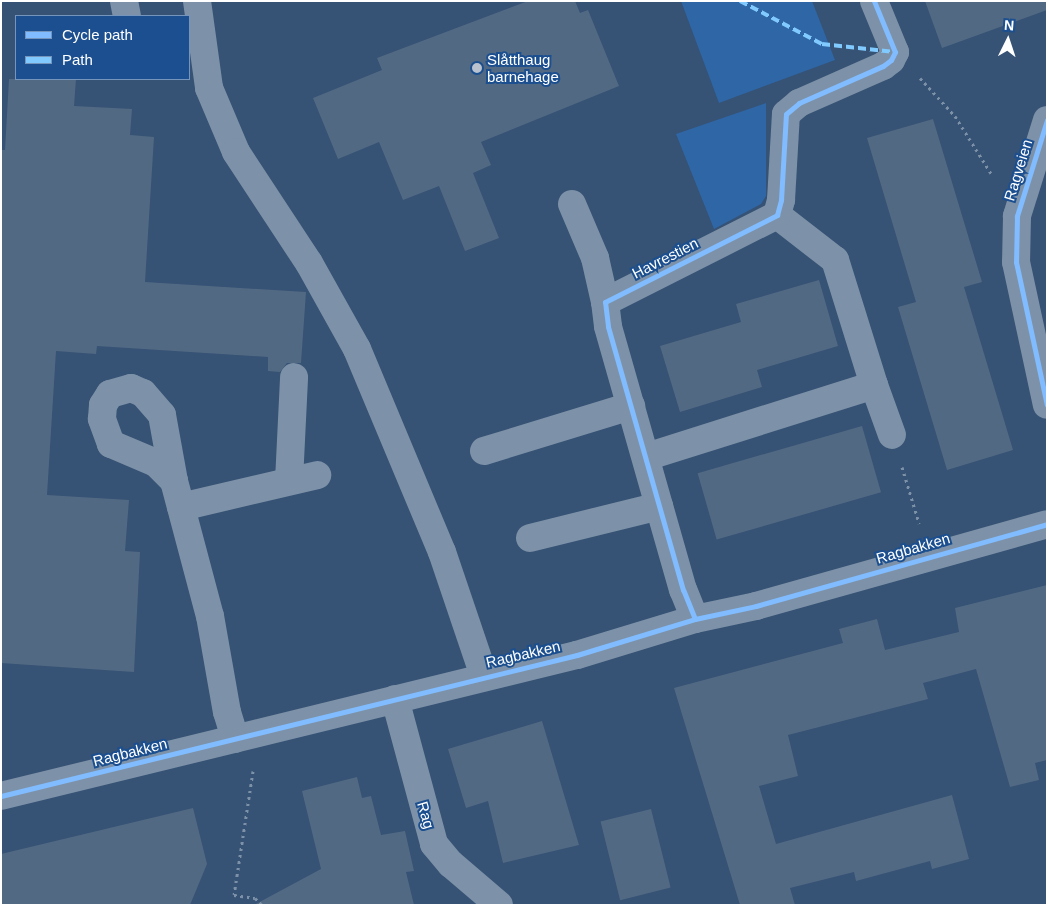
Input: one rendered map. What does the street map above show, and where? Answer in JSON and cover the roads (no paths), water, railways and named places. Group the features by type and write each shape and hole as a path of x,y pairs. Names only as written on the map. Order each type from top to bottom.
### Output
{"street":[{"path":"124,1 127,15"},
{"path":"197,1 209,88 232,142 276,217 309,263 357,349 442,552 484,676"},
{"path":"874,1 895,52 891,60 883,66 799,103 786,114 781,200 777,215 836,260 874,384 892,435"},
{"name":"Ragveien","path":"1047,120 1017,216 1016,262 1047,405"},
{"path":"572,204 595,258 605,302 608,326 683,590 695,619"},
{"name":"Havrestien","path":"605,302 777,215"},
{"path":"289,481 294,377"},
{"path":"646,457 874,384"},
{"path":"484,451 631,406"},
{"path":"235,739 227,712 210,616 178,494 289,481 317,475"},
{"path":"530,538 659,506"},
{"name":"Ragbakken","path":"1,796 484,676 577,655 695,619 756,606 1047,524"},
{"name":"Rag","path":"395,699 434,844 451,864 500,905"}],"place":[{"name":"Slåtthaug barnehage","path":"477,68"}]}
